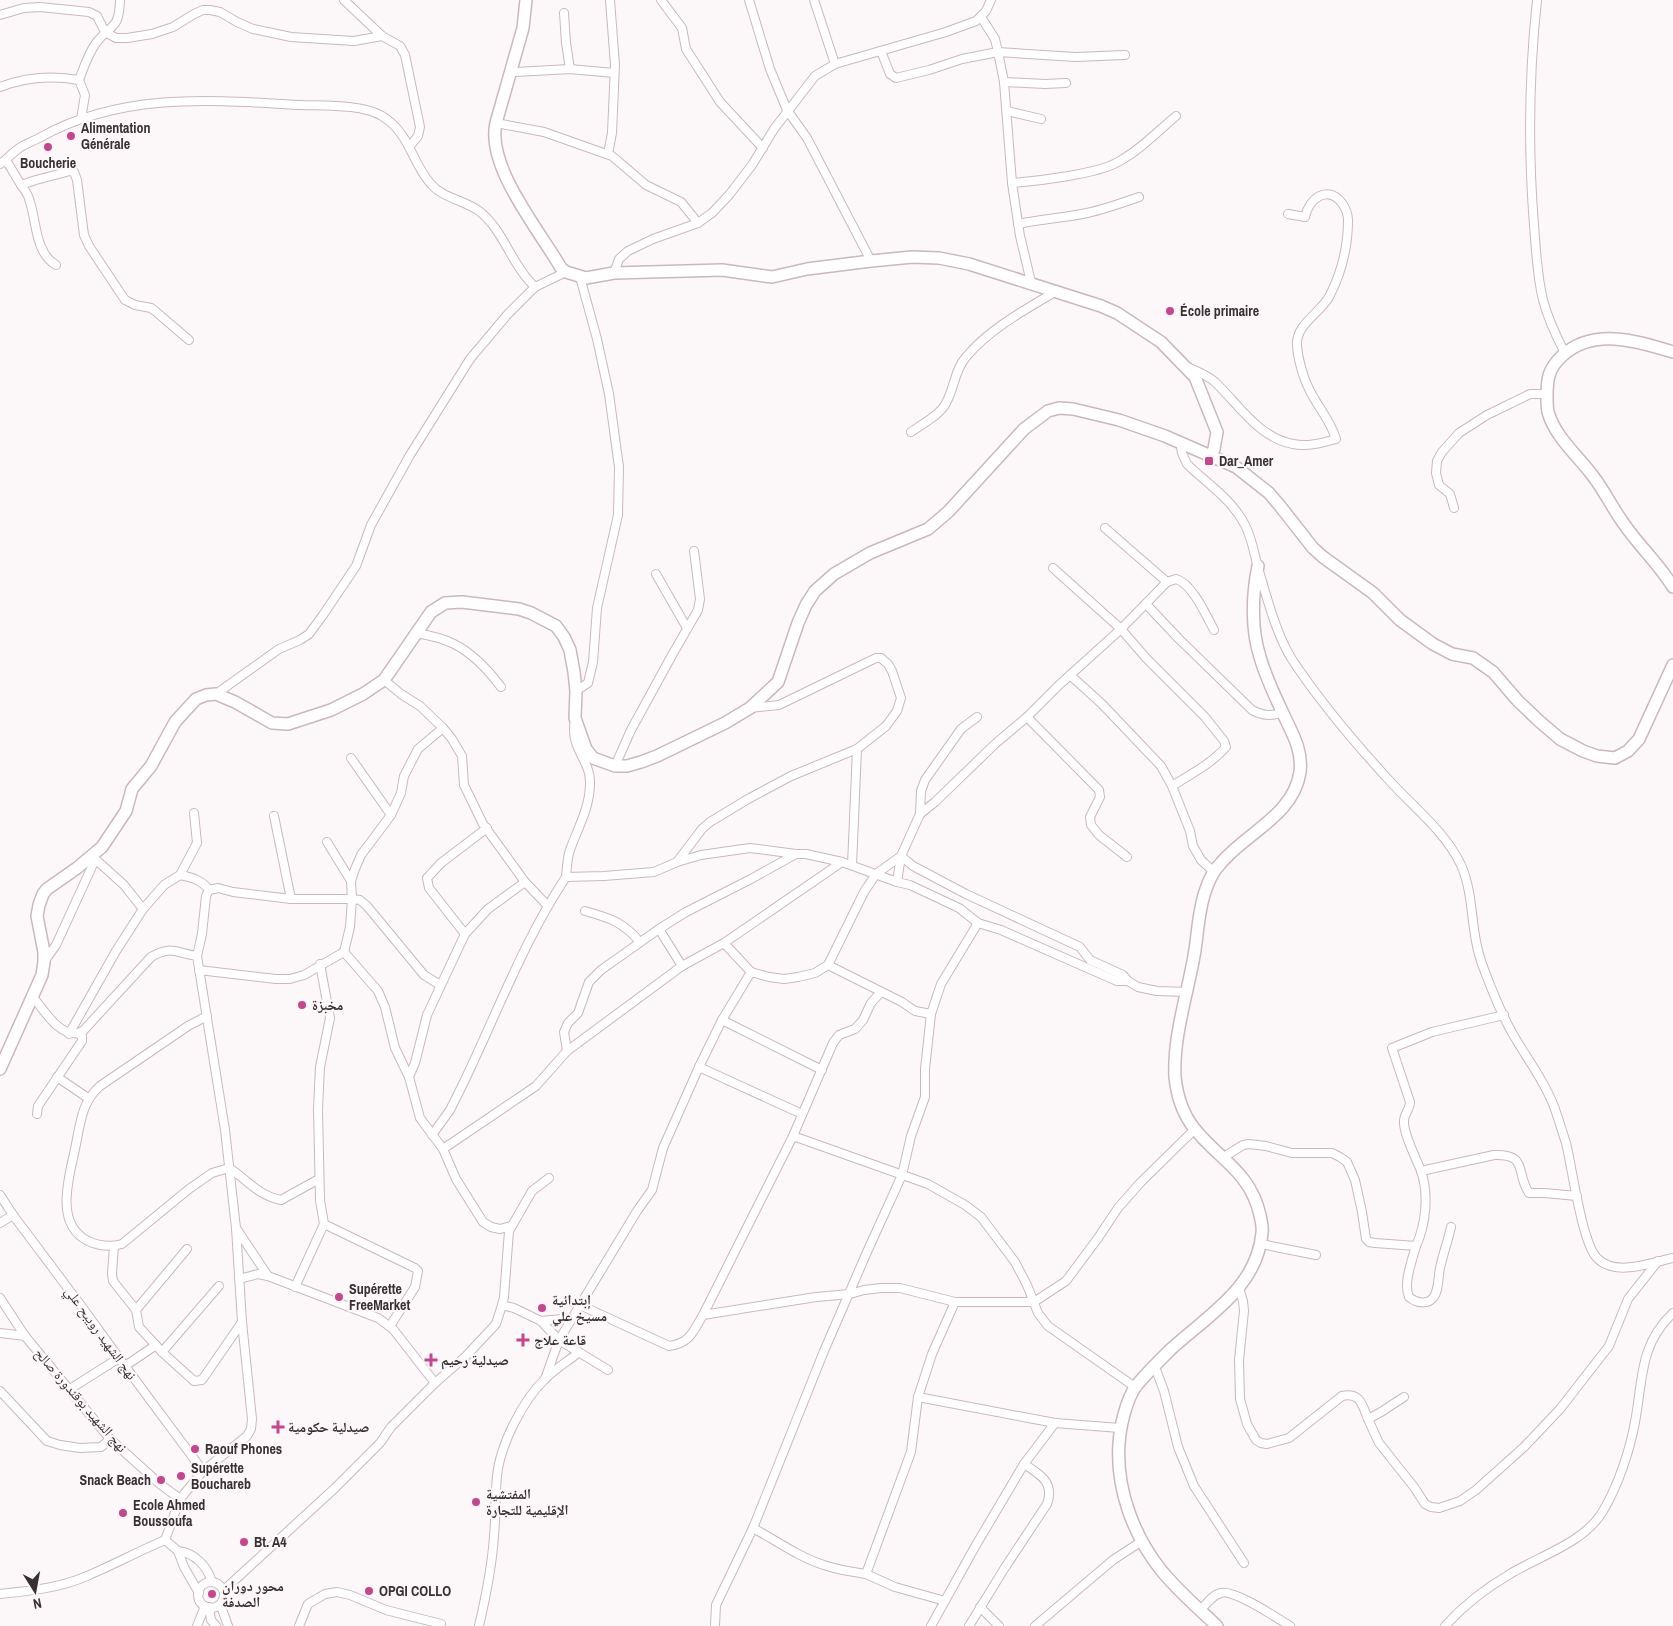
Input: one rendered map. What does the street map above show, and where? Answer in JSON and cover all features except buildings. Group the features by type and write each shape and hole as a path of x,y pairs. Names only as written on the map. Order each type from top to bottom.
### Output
{"main road":[{"path":"526,0 523,28 496,123 497,155 526,213 561,268 566,272 586,278 614,273 722,270 772,277 807,269 912,258 939,258 969,264 1031,282 1055,292 1101,306 1117,313 1161,342 1186,366 1198,382 1217,432 1211,455"},
{"path":"1673,352 1616,338 1591,340 1574,346 1565,353 1556,361 1547,376 1547,410 1559,435 1594,477 1625,525 1648,552 1673,587"},
{"path":"0,1068 42,975 44,952 36,916 43,894 47,889 93,858 102,847 126,811 132,789 152,766 175,722 196,699 216,694 235,702 272,723 288,724 330,710 363,694 384,680 431,612 445,603 462,602 519,609 556,626 564,637 570,650 576,691 576,718 586,749 594,758 614,766 627,766 658,756 725,723 750,708 778,682 798,623 815,591 834,574 851,563 928,529 937,522 1024,429 1043,414 1058,408 1073,408 1119,420 1180,442 1236,467 1257,482 1280,506 1322,557 1373,593 1400,620 1433,644 1452,654 1473,658 1493,672 1539,721 1560,739 1583,751 1598,756 1615,758 1628,751 1639,739 1673,665"},
{"path":"1217,1626 1178,1590 1159,1567 1142,1541 1127,1505 1118,1460 1120,1428 1135,1387 1170,1351 1225,1304 1244,1282 1261,1244 1263,1228 1258,1207 1243,1179 1224,1157 1195,1129 1184,1114 1175,1074 1176,1052 1205,890 1221,863 1291,798 1300,771 1300,753 1296,740 1282,713 1260,660 1256,644 1254,584 1258,566"}],"street":[{"path":"81,119 85,95 79,80 88,56 105,32 116,24 120,0"},
{"path":"344,0 382,36 396,43 405,55 420,128 418,136 410,146"},
{"path":"608,154 612,133 614,73 610,0"},
{"path":"661,0 682,28 686,49 720,102 763,148"},
{"path":"749,0 770,69 787,110 807,138 871,261"},
{"path":"814,0 835,64"},
{"path":"614,273 619,259 634,248 653,238 698,223 712,213 729,195 752,165 787,110 815,76 835,64 963,27 981,18 991,0"},
{"path":"1537,0 1530,158 1537,261 1543,302 1555,334 1565,353"},
{"path":"0,15 24,8 40,7 89,12 97,16 105,32 116,38 152,34 172,27 203,10 220,12 237,22 253,28 290,37 354,41 382,36"},
{"path":"564,13 570,69"},
{"path":"981,18 995,39 1004,82 1012,183 1024,259 1031,282"},
{"path":"881,51 890,74 896,78 962,59 998,52 1074,57 1125,56"},
{"path":"510,71 570,69 614,73"},
{"path":"0,87 30,78 51,76 79,80"},
{"path":"1004,82 1066,83"},
{"path":"56,265 44,255 29,198 3,162 21,147 57,128 81,119 108,111 179,100 200,100 372,110 394,125 410,146 430,183 438,190 479,211 490,222 523,274 535,287"},
{"path":"1007,111 1041,119"},
{"path":"1012,183 1099,169 1116,163 1135,152 1176,116"},
{"path":"496,123 544,132 608,154 646,185 681,202 698,223"},
{"path":"21,185 70,171 74,172 77,180 84,236 120,292 130,304 151,308 190,340"},
{"path":"1186,366 1215,382 1256,424 1277,439 1294,444 1336,440 1330,424 1308,388 1297,345 1297,334 1328,299 1337,279 1344,256 1348,212 1336,196 1329,193 1311,202 1305,217 1288,214"},
{"path":"1018,224 1043,218 1066,217 1088,213 1140,197"},
{"path":"216,694 279,649 300,640 308,634 324,615 356,566 371,525 410,455 470,359 507,315 535,287 566,272"},
{"path":"576,691 588,683 592,670 597,608 618,515 619,467 609,394 597,339 580,277"},
{"path":"911,432 946,405 964,359 973,349 1016,315 1055,292"},
{"path":"1454,508 1450,494 1439,484 1436,473 1437,461 1442,452 1459,433 1487,415 1530,394 1547,394"},
{"path":"1180,442 1186,464 1237,511 1245,525 1252,542 1279,633 1292,659 1324,703 1385,776 1437,831 1460,863 1470,897 1479,956 1512,1033 1542,1081 1556,1110 1566,1144 1586,1236 1595,1257 1608,1266 1616,1268 1625,1268 1673,1258"},
{"path":"1105,528 1166,582"},
{"path":"614,766 700,605 694,551"},
{"path":"1053,568 1121,629 1146,658 1205,717 1224,741 1226,747 1220,754 1172,786"},
{"path":"656,574 688,628"},
{"path":"920,814 1121,629 1166,582 1176,579 1185,584 1214,630"},
{"path":"1146,604 1252,710 1259,714 1271,716 1282,713"},
{"path":"416,632 454,644 467,652 501,686"},
{"path":"677,862 702,829 748,799 791,776 857,749 886,726 897,711 901,698 892,671 881,658 873,659 856,669 779,705 750,708"},
{"path":"1070,675 1102,704 1161,766 1172,786 1190,831 1193,846 1201,860 1214,872"},
{"path":"384,680 420,706 443,728 462,756 464,785 476,812 525,882 547,905"},
{"path":"897,882 901,856 920,814 921,791 925,780 961,728 977,717"},
{"path":"1027,717 1098,790 1100,797 1090,817 1091,825 1127,857"},
{"path":"432,1135 450,1110 547,905 566,877 569,851 585,814 590,794 588,770 577,748 573,730 576,718"},
{"path":"199,970 290,979 304,975 320,964 344,952 350,927 351,881 361,855 391,815 401,793 404,776 418,749 443,728"},
{"path":"852,865 857,749"},
{"path":"351,758 391,815"},
{"path":"69,1034 116,951 143,909 164,885 180,875 197,843 194,813"},
{"path":"274,816 291,899"},
{"path":"466,934 429,888 428,878 440,863 486,828"},
{"path":"327,842 351,881"},
{"path":"566,877 613,876 654,872 677,862 719,851 750,848 806,854 842,862 910,885 959,908 978,923 1001,930 1117,981 1128,981"},
{"path":"566,1051 564,1032 568,1023 578,1013 589,982 601,970 659,929 692,909 796,854"},
{"path":"724,943 751,972 784,979 815,973 828,965 864,892 876,874 901,856"},
{"path":"901,856 912,866 966,894 1080,947 1090,960 1123,975 1128,981 1138,987 1157,991 1187,992"},
{"path":"44,962 56,945 93,858 100,862 124,885 143,909"},
{"path":"443,1149 536,1086 566,1051 682,966 724,943 842,862"},
{"path":"180,875 197,880 209,890"},
{"path":"409,1077 415,1063 426,1015 466,934 488,909 525,882"},
{"path":"209,890 218,888 233,892 291,899 360,900 424,976 440,985"},
{"path":"0,1594 31,1591 86,1577 165,1540 180,1498 204,1471 240,1443 251,1430 252,1419 242,1322 236,1228 222,1103 197,956 202,934 206,896 209,890"},
{"path":"959,908 966,894"},
{"path":"585,911 611,918 631,932 640,942"},
{"path":"715,1626 716,1605 753,1528 824,1351 902,1176 911,1136 925,1097 925,1069 931,1014 941,984 978,923"},
{"path":"659,929 682,966"},
{"path":"32,997 60,1028 69,1034 78,1034 83,1031 151,957 161,951 171,949 197,956"},
{"path":"344,952 378,991 385,1007 395,1048 409,1077 420,1118 443,1149 456,1179 483,1222 491,1227 511,1226"},
{"path":"295,1287 324,1224 320,1200 317,1131 320,1068 330,1018 320,964"},
{"path":"828,965 915,1011 931,1014"},
{"path":"545,1379 559,1340 636,1212 652,1190 663,1148 699,1067 722,1020 751,972"},
{"path":"580,1305 669,1346 679,1345 686,1341 703,1315 793,1136 829,1052 839,1035 855,1028 864,1020 871,1003 881,992"},
{"path":"1451,1227 1440,1267 1436,1294 1428,1302 1412,1300 1407,1292 1409,1272 1423,1226 1425,1201 1421,1171 1404,1128 1404,1118 1410,1107 1410,1102 1392,1048 1432,1032 1504,1015"},
{"path":"207,1016 188,1026 100,1086 88,1098 85,1104 66,1194 67,1210 71,1224 76,1232 92,1242 114,1246 122,1244 176,1199 212,1173 229,1168"},
{"path":"722,1020 822,1070"},
{"path":"37,1114 38,1106 82,1041 82,1036 78,1034"},
{"path":"699,1067 802,1114"},
{"path":"57,1077 88,1098"},
{"path":"703,1315 882,1288 900,1288 955,1302 1034,1302 1066,1281 1118,1208 1140,1183 1195,1129"},
{"path":"793,1136 928,1184 965,1205 981,1217 1015,1262 1038,1313 1048,1326 1135,1387"},
{"path":"1224,1157 1243,1145 1249,1144 1266,1146 1292,1153 1332,1153 1347,1162 1355,1180 1366,1239 1369,1242 1375,1243 1416,1246"},
{"path":"1421,1171 1494,1155 1504,1155 1513,1158 1518,1164 1525,1187 1529,1193 1577,1196"},
{"path":"229,1168 253,1188 269,1198 281,1200 319,1179"},
{"path":"165,1540 178,1551 199,1599 207,1606 213,1608 219,1604 223,1600 224,1590 341,1482 380,1443 391,1427 435,1383 466,1356 496,1324 502,1305 509,1231 519,1217 532,1191 549,1178"},
{"name":"نهج الشهيد رويبح علي","path":"0,1195 124,1366 204,1471"},
{"path":"0,1223 13,1215"},
{"path":"324,1224 418,1271 415,1287 390,1326"},
{"path":"236,1228 268,1276"},
{"path":"1261,1244 1316,1255"},
{"path":"114,1246 112,1274 114,1280 136,1310 139,1327 162,1352 194,1381 202,1380 242,1322"},
{"path":"136,1310 187,1249"},
{"path":"1239,1288 1244,1311 1239,1360 1240,1399 1247,1424 1256,1440 1261,1444 1267,1444 1289,1438 1342,1396 1348,1395 1357,1398 1379,1443 1425,1504 1439,1508 1460,1501 1476,1490 1524,1447 1560,1409 1609,1346 1628,1299 1658,1261"},
{"path":"239,1278 258,1274 268,1276 378,1318 390,1326 435,1383"},
{"path":"162,1352 219,1286"},
{"path":"0,1298 25,1336"},
{"path":"866,1574 911,1452 918,1397 932,1354 955,1302"},
{"path":"502,1305 514,1308 541,1321 559,1340 608,1370"},
{"path":"1445,1626 1453,1617 1492,1585 1578,1537 1596,1522 1614,1489 1630,1444 1636,1421 1640,1386 1651,1341 1664,1322 1673,1313"},
{"path":"541,1321 572,1318"},
{"name":"نهج الشهيد بوقندورة صالح","path":"0,1333 25,1336 110,1438 160,1484 180,1498"},
{"path":"124,1366 156,1345"},
{"path":"479,1626 492,1563 497,1475 500,1457 515,1422 526,1403 545,1379 578,1353"},
{"path":"70,1390 119,1358"},
{"path":"1155,1367 1164,1391 1175,1435 1194,1486 1244,1563"},
{"path":"0,1390 47,1441 80,1448 101,1447 110,1438"},
{"path":"1368,1419 1404,1396"},
{"path":"918,1397 1055,1423 1120,1428"},
{"path":"931,1626 976,1544 1024,1464 1055,1423"},
{"path":"969,1626 1047,1504 1050,1496 1050,1490 1044,1478 1024,1464"},
{"path":"753,1528 813,1561 866,1574 895,1587 946,1601"},
{"path":"1035,1626 1113,1560 1142,1541"},
{"path":"178,1551 188,1552 199,1561 209,1571 212,1582"},
{"path":"198,1594 204,1584 212,1582 220,1585 224,1590"},
{"path":"299,1626 308,1604 325,1594 337,1592 350,1595 386,1610 441,1624"},
{"path":"1200,1610 1214,1596 1227,1592 1249,1602 1290,1626"},
{"path":"219,1604 228,1626"},
{"path":"197,1626 207,1606"},
{"path":"207,1606 211,1620 216,1626"},
{"path":"980,1607 999,1626"}],"place":[{"name":"Alimentation Générale","path":"71,136"},
{"name":"Boucherie","path":"48,147"},
{"name":"École primaire","path":"1170,311"},
{"name":"Dar_Amer","path":"1209,461"},
{"name":"مخبزة","path":"302,1005"},
{"name":"Supérette FreeMarket","path":"339,1297"},
{"name":"إبتدائية مسيخ علي","path":"542,1308"},
{"name":"قاعة علاج","path":"523,1340"},
{"name":"صيدلية رحيم","path":"431,1360"},
{"name":"صيدلية حكومية","path":"278,1427"},
{"name":"Raouf Phones","path":"195,1449"},
{"name":"Supérette Bouchareb","path":"181,1476"},
{"name":"Snack Beach","path":"161,1480"},
{"name":"المفتشية الإقليمية للتجارة","path":"476,1502"},
{"name":"Ecole Ahmed Boussoufa","path":"123,1513"},
{"name":"Bt. A4","path":"244,1542"},
{"name":"OPGI COLLO","path":"369,1591"},
{"name":"محور دوران الصدفة","path":"212,1594"}]}
